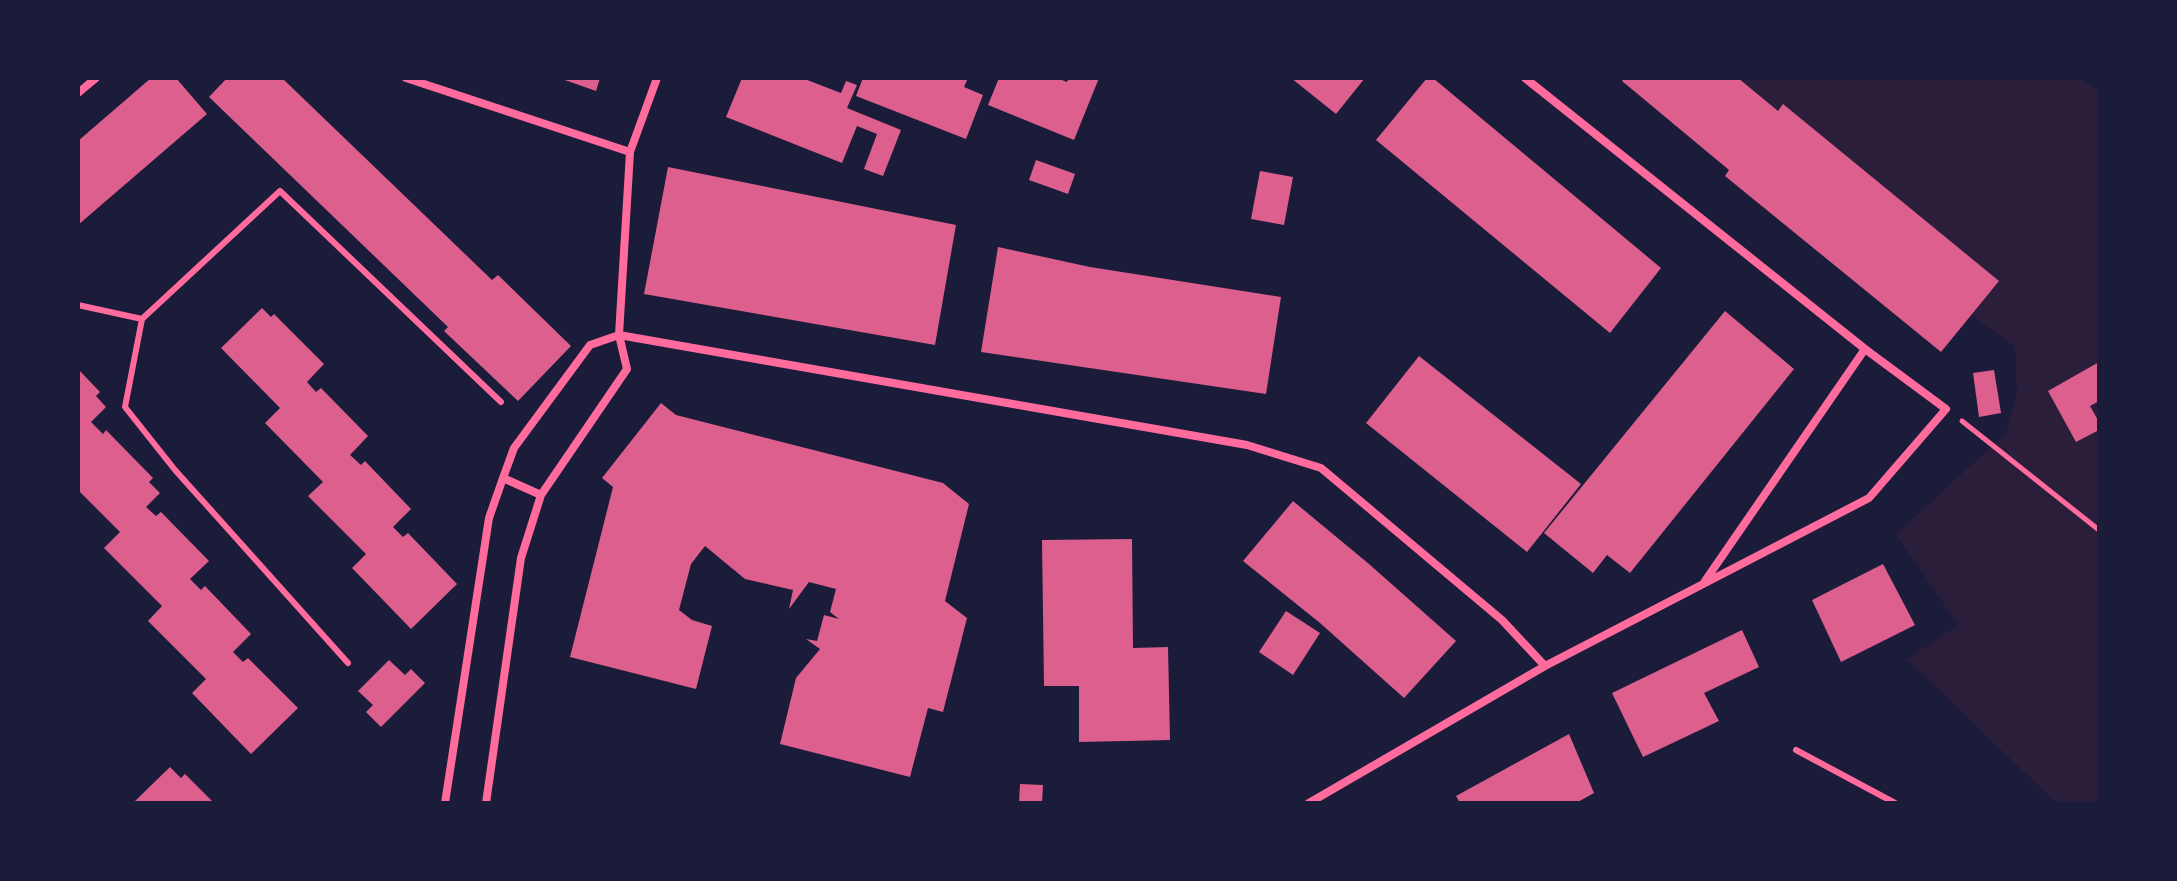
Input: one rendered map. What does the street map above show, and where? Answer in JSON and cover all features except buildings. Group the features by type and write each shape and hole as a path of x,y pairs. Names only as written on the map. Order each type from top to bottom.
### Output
{"street":[{"path":"78,93 96,78"},
{"path":"406,78 630,152"},
{"path":"486,803 521,558 541,495 627,369 619,335 630,152 657,78"},
{"path":"1309,803 1545,666 1869,498 1946,409 1865,349 1525,78"},
{"path":"445,803 489,518 514,448 590,345 619,335 1247,445 1321,468 1502,620 1545,666"},
{"path":"1702,585 1865,349"},
{"path":"503,478 541,495"}],"lane":[{"path":"348,663 175,470 125,407 142,319 280,191 501,402"},
{"path":"78,305 142,319"},
{"path":"1796,750 1895,803"}],"path":[{"path":"1946,409 2099,530"}],"shaded area":[{"path":"1651,78 2080,78 2099,91 2099,803 2056,803 1907,659 1958,625 1896,534 2006,433 2017,391 2015,347"}]}
